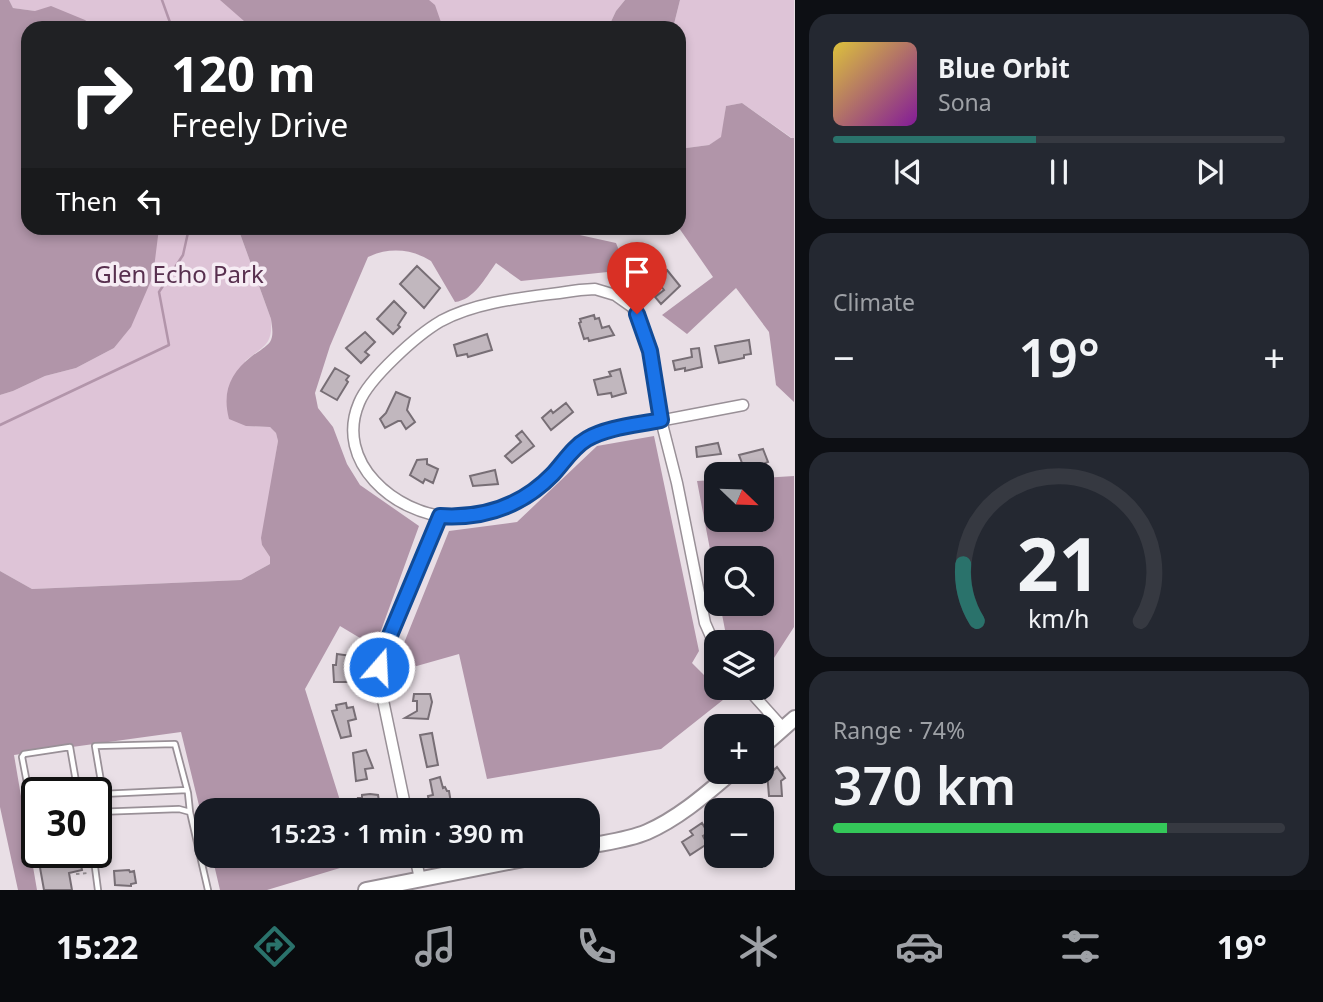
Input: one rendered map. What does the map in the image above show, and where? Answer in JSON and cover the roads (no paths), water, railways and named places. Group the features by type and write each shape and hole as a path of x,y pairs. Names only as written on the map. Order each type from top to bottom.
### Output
{"street":[{"path":"708,630 661,420 643,325 632,307 615,295 594,289 580,290 481,306 457,314 428,330 379,375 363,395 354,420 356,448 367,473 378,485 400,502 440,516 469,516 504,509 519,501 538,488 584,440 661,420 743,405"},
{"path":"403,798 379,681 379,667 440,516"},
{"path":"761,700 790,725 774,738"},
{"path":"600,844 629,838 654,829 686,810 717,784"},
{"path":"418,868 420,879"},
{"path":"366,890 477,868"}],"lane":[{"path":"99,777 94,748 97,745 177,746 208,890"},
{"path":"27,777 22,757 24,754 70,747 75,777"},
{"path":"112,794 187,790"},
{"path":"112,810 179,809 191,812"},
{"path":"95,868 98,890"}],"waterway":[{"path":"162,0 170,21"},
{"path":"0,425 169,345 159,292 183,255 187,235"}],"park label":[{"name":"Glen Echo Park","path":"179,275"}]}
